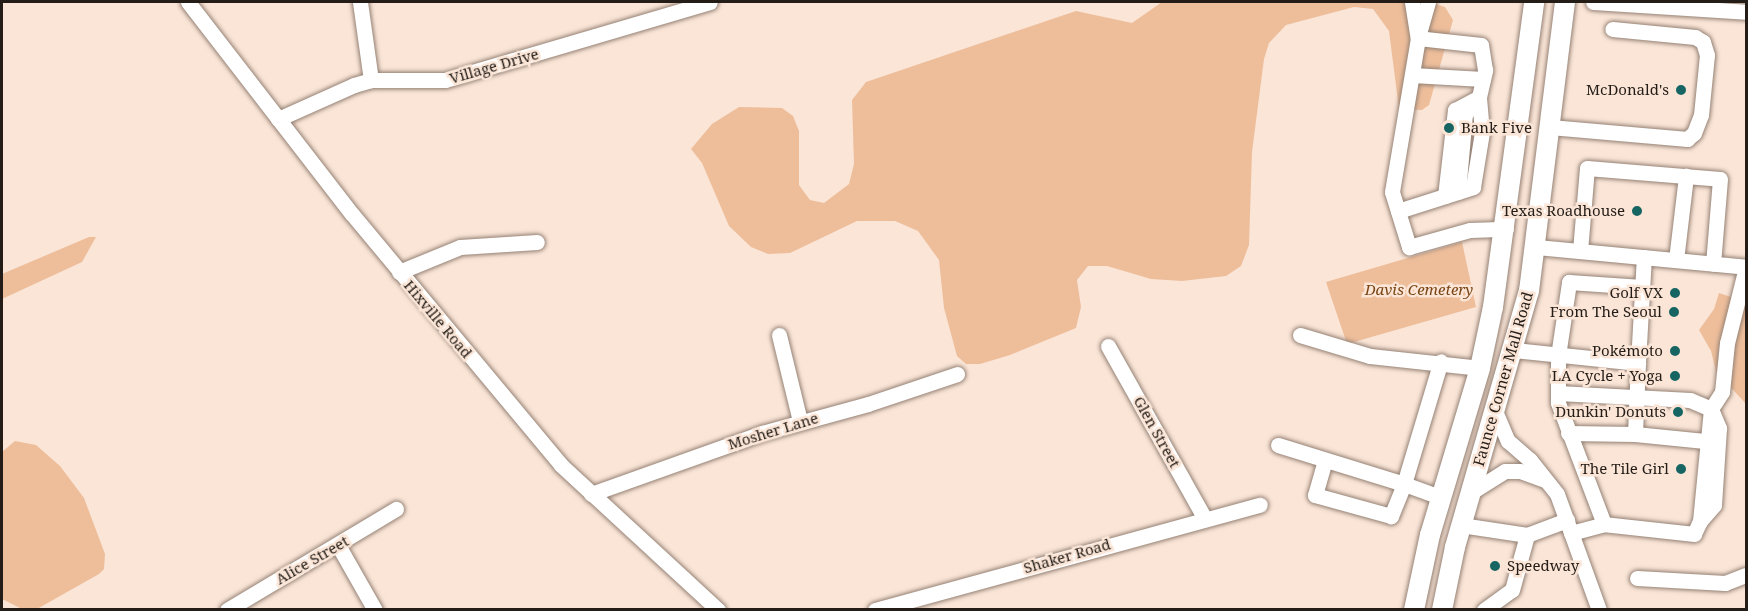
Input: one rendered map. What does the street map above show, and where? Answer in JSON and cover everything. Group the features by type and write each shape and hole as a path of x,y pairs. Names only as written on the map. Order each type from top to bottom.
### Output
{"main road":[{"name":"Faunce Corner Mall Road","path":"1414,609 1440,497 1480,368 1506,229 1534,2"},
{"name":"Faunce Corner Mall Road","path":"1442,609 1461,525 1514,350 1536,247 1565,2"}],"street":[{"name":"Hixville Road","path":"188,2 399,272 542,443 591,494 718,609"},
{"path":"360,2 371,80"},
{"name":"Village Drive","path":"278,119 371,80 446,80 710,2"},
{"path":"1412,2 1418,38"},
{"path":"1428,2 1418,38 1392,192 1409,247 1480,228 1506,229"},
{"path":"1593,2 1746,12"},
{"path":"1662,34 1665,5"},
{"path":"1550,126 1687,139 1700,122 1707,50 1695,37 1612,29"},
{"path":"1418,38 1481,45 1483,79 1454,193"},
{"path":"1412,75 1483,79"},
{"path":"1454,193 1455,110 1479,97"},
{"path":"1580,252 1587,168 1720,179 1713,264"},
{"path":"1676,260 1686,176"},
{"path":"1398,211 1454,193"},
{"path":"399,272 460,247 537,243"},
{"path":"1536,247 1746,267"},
{"path":"1635,434 1644,257"},
{"path":"1700,521 1705,441 1711,409 1722,392 1727,343 1746,267 1746,258"},
{"path":"1604,524 1568,434 1558,393 1558,356 1569,282 1642,287"},
{"path":"779,335 800,421"},
{"path":"1300,335 1370,356 1441,361 1480,368"},
{"name":"Glen Street","path":"1108,346 1204,517"},
{"path":"1514,350 1638,363"},
{"path":"1325,460 1315,495 1391,516 1404,484 1441,361"},
{"name":"Mosher Lane","path":"591,494 800,421 868,404 957,374"},
{"path":"1461,525 1527,535 1569,526 1604,524 1694,534 1700,521 1714,505 1719,428 1711,409 1690,400 1637,399 1558,393"},
{"path":"1495,411 1508,441 1548,481 1569,526 1599,609"},
{"path":"1568,434 1635,434 1705,441"},
{"path":"1278,445 1440,497"},
{"path":"1470,493 1505,471 1520,471 1548,481"},
{"name":"Shaker Road","path":"876,609 1204,517 1260,505"},
{"name":"Alice Street","path":"227,609 396,509"},
{"path":"1484,609 1512,590 1527,535"},
{"path":"338,545 375,609"},
{"path":"1637,578 1725,583 1746,575"}],"green space":[{"path":"1162,2 1428,2 1445,7 1453,20 1429,105 1422,110 1399,109 1389,31 1373,9 1354,7 1286,25 1269,43 1264,59 1252,152 1249,245 1241,266 1226,276 1182,281 1151,279 1107,266 1088,266 1077,280 1081,307 1076,328 1010,355 980,364 966,364 957,356 944,308 939,260 918,231 895,221 857,221 790,253 768,254 751,247 729,226 702,163 691,149 712,124 739,107 782,108 793,116 799,131 799,185 810,200 824,203 849,184 854,164 852,100 866,82 1076,11 1132,23"},
{"path":"89,237 96,237 82,262 2,299 2,274"},
{"name":"Davis Cemetery","path":"1462,242 1476,307 1347,344 1326,282"},
{"path":"1719,293 1746,302 1746,404 1716,371 1711,351 1699,330 1714,309"},
{"path":"15,441 36,445 60,466 84,498 105,554 104,569 99,574 37,609 22,609 2,599 2,452"}],"place":[{"name":"McDonald's","path":"1681,90"},
{"name":"Bank Five","path":"1449,128"},
{"name":"Texas Roadhouse","path":"1637,211"},
{"name":"Golf VX","path":"1675,293"},
{"name":"From The Seoul","path":"1674,312"},
{"name":"Pokémoto","path":"1675,351"},
{"name":"LA Cycle + Yoga","path":"1675,376"},
{"name":"Dunkin' Donuts","path":"1678,412"},
{"name":"The Tile Girl","path":"1681,469"},
{"name":"Speedway","path":"1495,566"}]}
